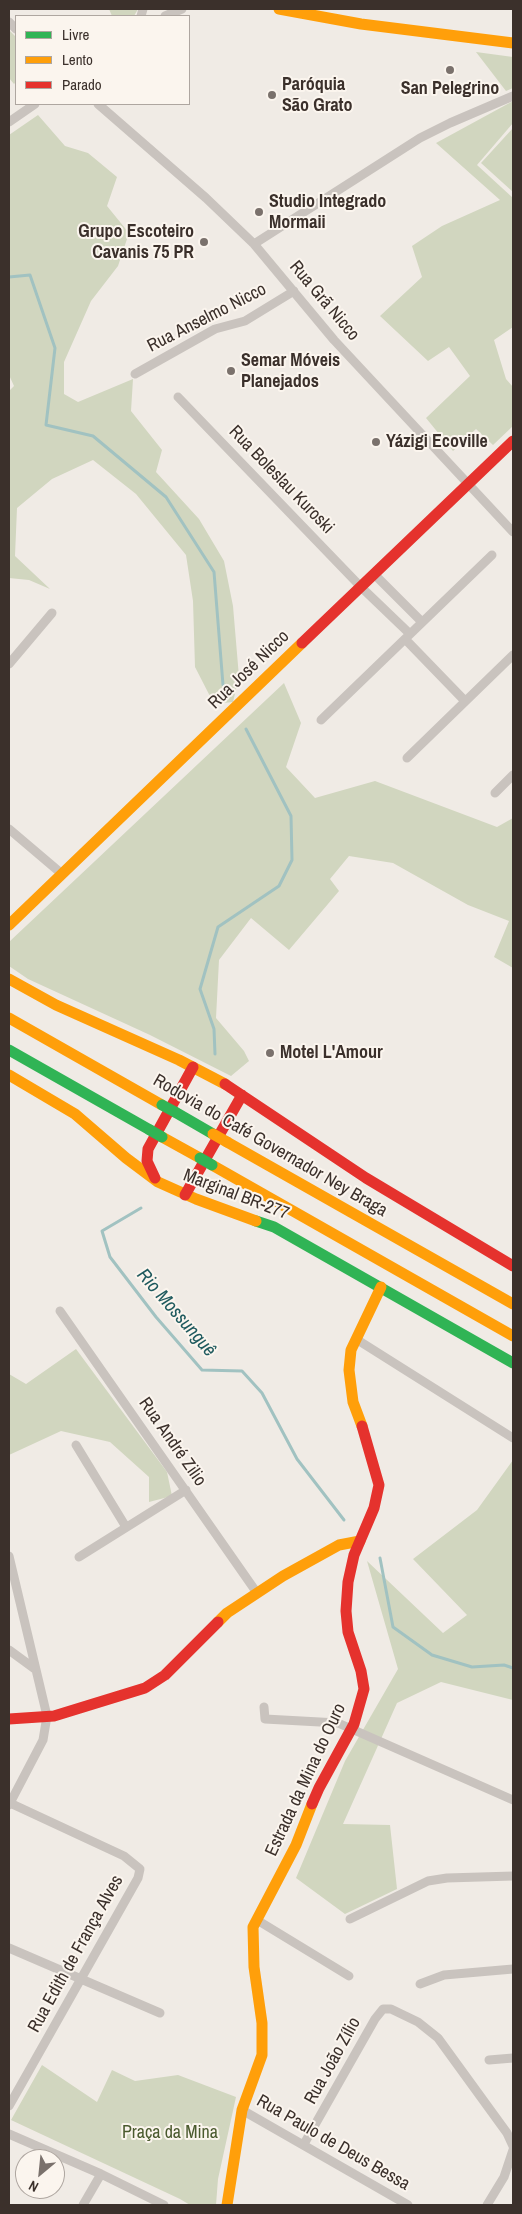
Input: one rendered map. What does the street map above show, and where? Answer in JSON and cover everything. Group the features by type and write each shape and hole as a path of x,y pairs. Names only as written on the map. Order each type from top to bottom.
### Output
{"main road":[{"path":"279,9 361,24 513,43"},
{"name":"Rua José Nicco","path":"9,925 513,441"},
{"path":"9,979 56,1005 193,1067 242,1095 366,1178 513,1266"},
{"name":"Rodovia do Café Governador Ney Braga","path":"9,1018 513,1304"},
{"path":"9,1050 513,1336"},
{"path":"158,1182 146,1162 148,1149 193,1067"},
{"name":"Marginal BR-277","path":"9,1075 75,1114 130,1162 158,1182 185,1195 269,1224 513,1363"},
{"path":"185,1195 242,1095"},
{"name":"Estrada da Mina do Ouro","path":"227,2205 242,2110 262,2055 262,2024 254,1967 253,1926 296,1845 316,1794 351,1730 361,1706 364,1689 362,1670 348,1632 346,1611 348,1582 354,1555 374,1508 379,1485 368,1443 353,1402 349,1370 351,1350 381,1287"},
{"path":"9,1719 47,1716 117,1698 145,1688 166,1675 227,1613 283,1576 339,1545 360,1541"}],"street":[{"path":"167,15 182,9"},
{"path":"254,244 420,138 513,96"},
{"path":"9,122 34,105"},
{"name":"Rua Grã Nicco","path":"99,105 211,203 254,244 339,346 513,532"},
{"name":"Rua Anselmo Nicco","path":"135,374 215,329 245,321 294,291"},
{"name":"Rua Boleslau Kuroski","path":"178,397 361,587 466,701"},
{"path":"321,720 492,555"},
{"path":"374,574 422,622"},
{"path":"9,664 52,613"},
{"path":"407,758 513,655"},
{"path":"494,793 513,775"},
{"path":"9,829 62,874"},
{"name":"Rua André Zilio","path":"60,1311 257,1593"},
{"path":"356,1339 513,1438"},
{"path":"76,1445 126,1527"},
{"path":"79,1557 186,1490"},
{"path":"9,1556 47,1716 44,1740 9,1804"},
{"path":"9,1650 35,1669"},
{"path":"264,1707 265,1719 338,1723 513,1800"},
{"name":"Rua Edith de França Alves","path":"9,1804 124,1856 140,1869 138,1878 9,2106"},
{"path":"350,1920 411,1887 428,1881 447,1878 513,1876"},
{"path":"257,1920 349,1976"},
{"path":"9,1949 160,2013"},
{"path":"420,1984 444,1975 513,1969"},
{"name":"Rua João Zílio","path":"304,2144 375,2019 383,2009 391,2008 418,2022 438,2038 507,2132 513,2148"},
{"path":"488,2060 513,2058"},
{"name":"Rua Paulo de Deus Bessa","path":"242,2110 408,2205"},
{"path":"9,2134 102,2174 164,2205"},
{"path":"487,2205 508,2166 513,2148"},
{"path":"83,2205 102,2174"}],"green space":[{"path":"109,9 138,9 135,15 112,15"},
{"path":"9,30 15,36 14,84 9,78"},
{"path":"476,52 513,57 513,88 506,91"},
{"path":"513,101 513,123 477,165 513,198 513,327 494,340 506,379 513,387 513,426 493,445 476,429 453,451 426,418 470,376 449,347 428,361 380,316 422,277 412,246 442,226 500,200 436,143"},
{"path":"38,115 65,146 88,153 117,177 107,206 129,233 118,266 91,301 64,362 64,394 78,402 133,379 131,411 162,450 156,472 199,519 224,561 233,606 239,677 233,702 214,704 195,667 193,601 186,555 136,494 93,460 52,479 17,508 15,556 50,589 29,580 9,578 9,391 14,386 9,375 9,135"},
{"path":"513,128 513,192 481,163"},
{"path":"284,683 301,723 286,767 315,798 375,781 497,827 513,818 513,968 494,957 509,921 468,905 393,863 349,856 330,879 339,891 289,950 251,918 219,960 216,1018 244,1051 249,1061 231,1076 150,1035 28,979 9,966 9,942"},
{"path":"76,1349 167,1472 172,1496 149,1502 149,1477 110,1442 61,1431 9,1455 9,1374 26,1384"},
{"path":"513,1460 513,1700 441,1682 397,1703 343,1824 390,1825 397,1889 345,1914 296,1878 345,1761 398,1669 367,1561 443,1633 467,1615 413,1559 477,1510"},
{"name":"Praça da Mina","path":"42,2065 97,2102 112,2070 135,2081 178,2075 236,2097 218,2179 216,2205 190,2205 11,2120"}],"waterway":[{"name":"Rio Mossunguê","path":"9,277 30,275 55,348 46,425 93,436 166,497 214,572 223,685"},
{"name":"Rio Mossunguê","path":"215,1054 214,1029 200,989 218,927 279,886 292,860 291,816 246,729"},
{"name":"Rio Mossunguê","path":"141,1208 102,1231 110,1257 156,1317 202,1370 242,1371 262,1393 297,1459 344,1520"},
{"name":"Rio Mossunguê","path":"380,1558 393,1627 432,1655 472,1667 504,1665 513,1668"}],"traffic: fast":[{"path":"9,1050 150,1130"},
{"path":"162,1105 175,1112"},
{"path":"175,1112 213,1134"},
{"path":"150,1130 162,1137"},
{"path":"200,1158 212,1165"},
{"path":"256,1221 274,1227 513,1363"}],"traffic: slow":[{"path":"279,9 361,24 513,43"},
{"path":"9,925 302,643"},
{"path":"9,979 56,1005 179,1060 225,1084"},
{"path":"9,1018 162,1105"},
{"path":"9,1075 75,1114 126,1158 158,1182 196,1199 256,1221"},
{"path":"213,1134 227,1142"},
{"path":"162,1137 200,1158"},
{"path":"227,1142 513,1304"},
{"path":"212,1165 513,1336"},
{"path":"362,1426 353,1402 349,1370 351,1350 381,1287"},
{"path":"218,1622 227,1613 283,1576 339,1545 360,1541"},
{"path":"227,2205 242,2110 262,2055 262,2023 254,1967 253,1927 296,1845 312,1804"}],"traffic: jam":[{"path":"302,643 513,441"},
{"path":"155,1178 147,1161 148,1149 193,1067"},
{"path":"225,1084 366,1178 513,1266"},
{"path":"185,1195 242,1095"},
{"path":"312,1804 354,1724 364,1689 361,1671 348,1632 346,1611 348,1582 354,1555 374,1508 379,1485 362,1426"},
{"path":"9,1719 54,1716 145,1688 165,1675 218,1622"}],"place":[{"name":"San Pelegrino","path":"450,70"},
{"name":"Paróquia São Grato","path":"272,95"},
{"name":"Studio Integrado Mormaii","path":"259,212"},
{"name":"Grupo Escoteiro Cavanis 75 PR","path":"204,242"},
{"name":"Semar Móveis Planejados","path":"231,371"},
{"name":"Yázigi Ecoville","path":"376,442"},
{"name":"Motel L'Amour","path":"270,1053"}]}
